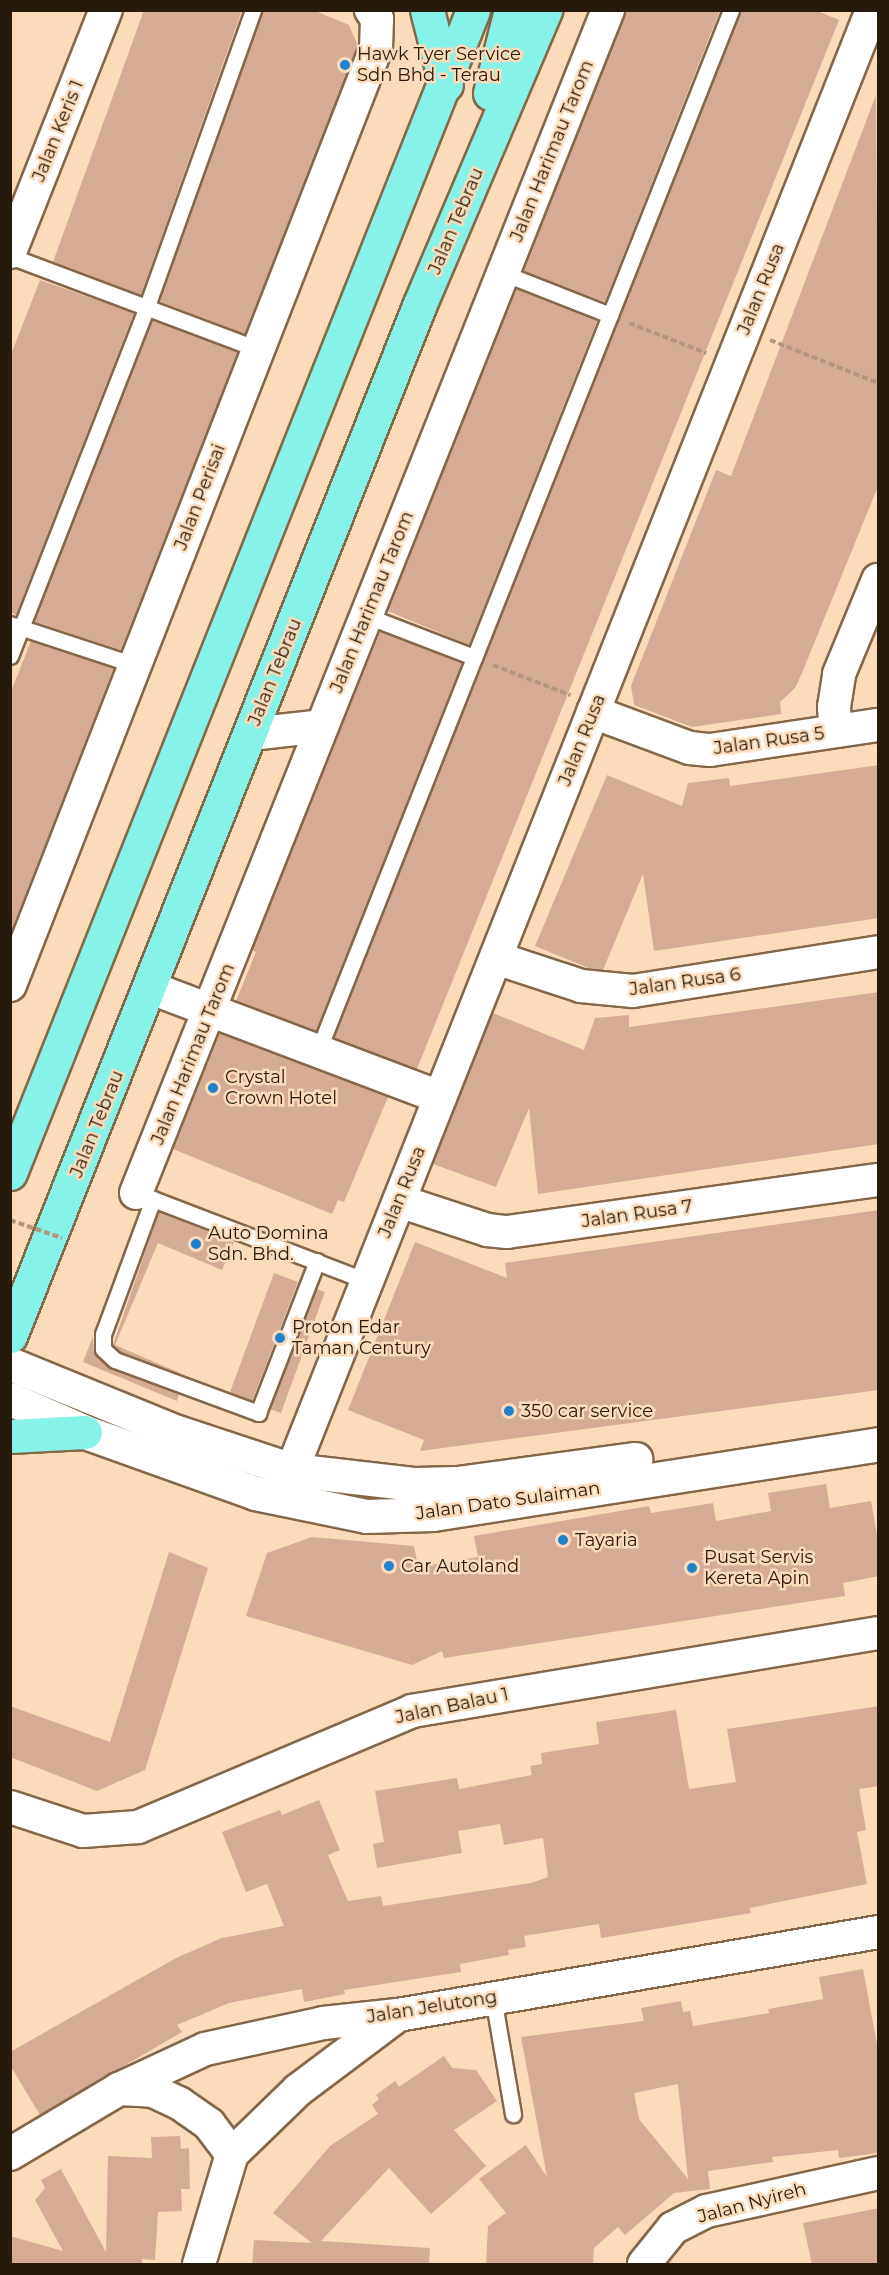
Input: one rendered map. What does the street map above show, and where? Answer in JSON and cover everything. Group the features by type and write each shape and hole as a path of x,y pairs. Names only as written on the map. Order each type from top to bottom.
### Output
{"highway":[{"path":"427,10 446,85"},
{"path":"10,1173 446,85 473,10"},
{"path":"419,306 501,59 512,10"},
{"name":"Jalan Tebrau","path":"10,1336 152,988 419,306 546,10"},
{"path":"10,1436 86,1432"}],"street":[{"name":"Jalan Keris 1","path":"13,240 106,10"},
{"name":"Jalan Perisai","path":"11,983 376,48 378,27 371,10"},
{"name":"Jalan Harimau Tarom","path":"145,1196 211,1010 608,10"},
{"name":"Jalan Rusa","path":"292,1470 872,10"},
{"path":"836,731 834,708 839,674 879,580"},
{"name":"Jalan Rusa 5","path":"594,709 690,748 711,750 879,725"},
{"path":"251,734 322,726"},
{"name":"Jalan Rusa 6","path":"496,958 581,986 633,991 879,952"},
{"path":"152,988 440,1097"},
{"name":"Jalan Rusa 7","path":"399,1201 487,1230 507,1232 879,1180"},
{"name":"Jalan Dato Sulaiman","path":"10,1364 177,1432 292,1470 415,1485 489,1481 879,1423"},
{"name":"Jalan Dato Sulaiman","path":"10,1399 86,1432 255,1492 366,1516 433,1514 879,1444"},
{"name":"Jalan Balau 1","path":"10,1807 83,1831 138,1827 412,1711 879,1633"},
{"name":"Jalan Jelutong","path":"10,2154 119,2089 204,2049 323,2023 398,2015 879,1932"},
{"path":"199,2265 232,2154 298,2090 398,2015"},
{"path":"119,2089 153,2091 179,2103 209,2124 232,2154"},
{"name":"Jalan Nyireh","path":"644,2265 673,2228 707,2211 879,2173"}],"lane":[{"path":"10,656 16,626 146,309 253,10"},
{"path":"318,1050 731,10"},
{"path":"13,240 146,309 258,349"},
{"path":"503,273 610,315"},
{"path":"368,616 474,657"},
{"path":"16,626 135,665"},
{"path":"317,1261 258,1413 115,1360 103,1349 103,1334 145,1196 317,1261 367,1281"},
{"path":"493,1997 513,2114"}],"path":[{"path":"610,315 731,363"},
{"path":"745,330 879,382"},
{"path":"474,657 594,709"},
{"path":"10,1220 62,1238"}],"building":[{"path":"144,10 242,10 141,295 53,262"},
{"path":"262,10 313,10 349,25 358,46 245,334 159,301"},
{"path":"626,10 720,10 605,302 523,271"},
{"path":"741,10 815,10 839,20 417,1069 334,1038"},
{"path":"876,95 879,484 802,673 795,688 780,702 781,714 692,727 634,705 631,686 716,470 731,476"},
{"path":"40,280 134,313 16,615 10,612 10,357"},
{"path":"516,289 597,321 469,645 388,611"},
{"path":"152,320 238,352 121,650 34,622"},
{"path":"380,632 462,663 316,1031 236,1001 256,952 252,950"},
{"path":"31,641 114,668 10,934 10,694"},
{"path":"879,765 879,918 654,951 643,874 603,970 591,969 535,946 607,775 682,806 688,783 729,778 730,786"},
{"path":"879,992 879,1144 538,1194 529,1108 496,1187 433,1164 493,1013 584,1050 595,1018 629,1015 629,1027"},
{"path":"220,1033 388,1097 344,1202 338,1200 332,1214 173,1149"},
{"path":"879,1210 879,1390 420,1451 424,1440 348,1410 415,1242 507,1278 505,1263"},
{"path":"159,1212 234,1242 222,1270 158,1243 115,1345 187,1376 120,1352 113,1345"},
{"path":"274,1273 298,1282 252,1401 230,1392"},
{"path":"317,1289 325,1292 281,1413 270,1409"},
{"path":"93,1336 94,1353 108,1367 179,1394 177,1401 83,1362"},
{"path":"826,1484 830,1508 871,1501 879,1546 879,1576 843,1583 845,1596 444,1658 442,1651 412,1665 246,1616 267,1553 312,1537 414,1546 418,1567 478,1557 474,1536 649,1506 651,1513 713,1503 716,1521 771,1511 768,1493"},
{"path":"169,1552 208,1568 145,1770 97,1791 10,1757 10,1706 110,1742"},
{"path":"879,1706 879,1786 859,1789 866,1830 857,1832 867,1884 750,1908 751,1913 601,1938 599,1924 524,1936 526,1947 508,1950 509,1955 460,1964 461,1972 344,1990 345,1994 304,2002 302,1989 229,2003 177,2025 182,2032 40,2115 10,2065 10,2052 176,1958 222,1938 284,1926 267,1884 246,1892 222,1832 280,1810 282,1815 319,1800 340,1850 328,1855 348,1901 381,1896 383,1906 531,1883 548,1877 543,1838 504,1845 500,1824 458,1831 462,1853 377,1868 373,1844 384,1842 375,1791 457,1778 459,1789 532,1775 530,1766 542,1764 541,1753 599,1744 596,1722 676,1710 689,1789 736,1782 727,1729"},
{"path":"863,1969 879,2055 877,2153 839,2158 838,2150 772,2157 773,2162 708,2171 710,2189 674,2193 625,2235 618,2227 594,2248 593,2265 486,2265 488,2226 506,2213 479,2179 526,2145 547,2177 521,2037 644,2021 641,2008 681,2001 683,2012 690,2011 693,2026 769,2013 768,2009 823,1999 819,1977","holes":["678,2084 688,2179 639,2119 634,2093"]},
{"path":"444,2056 452,2068 476,2070 497,2101 454,2130 486,2166 431,2214 389,2168 321,2241 430,2248 429,2265 252,2265 254,2240 312,2243 273,2213 330,2146 378,2114 372,2105 379,2099 376,2095 395,2081 399,2087"},
{"path":"180,2136 181,2149 189,2148 190,2189 181,2189 182,2211 158,2212 155,2260 142,2259 142,2265 10,2265 10,2236 63,2251 35,2200 45,2188 41,2180 61,2169 106,2252 108,2156 152,2158 151,2137"},
{"path":"879,2208 879,2265 812,2265 803,2223"}],"place":[{"name":"Hawk Tyer Service Sdn Bhd - Terau","path":"345,65"},
{"name":"Crystal Crown Hotel","path":"213,1088"},
{"name":"Auto Domina Sdn. Bhd.","path":"196,1244"},
{"name":"Proton Edar Taman Century","path":"280,1338"},
{"name":"350 car service","path":"509,1411"},
{"name":"Tayaria","path":"563,1540"},
{"name":"Car Autoland","path":"389,1566"},
{"name":"Pusat Servis Kereta Apin","path":"692,1568"}]}
